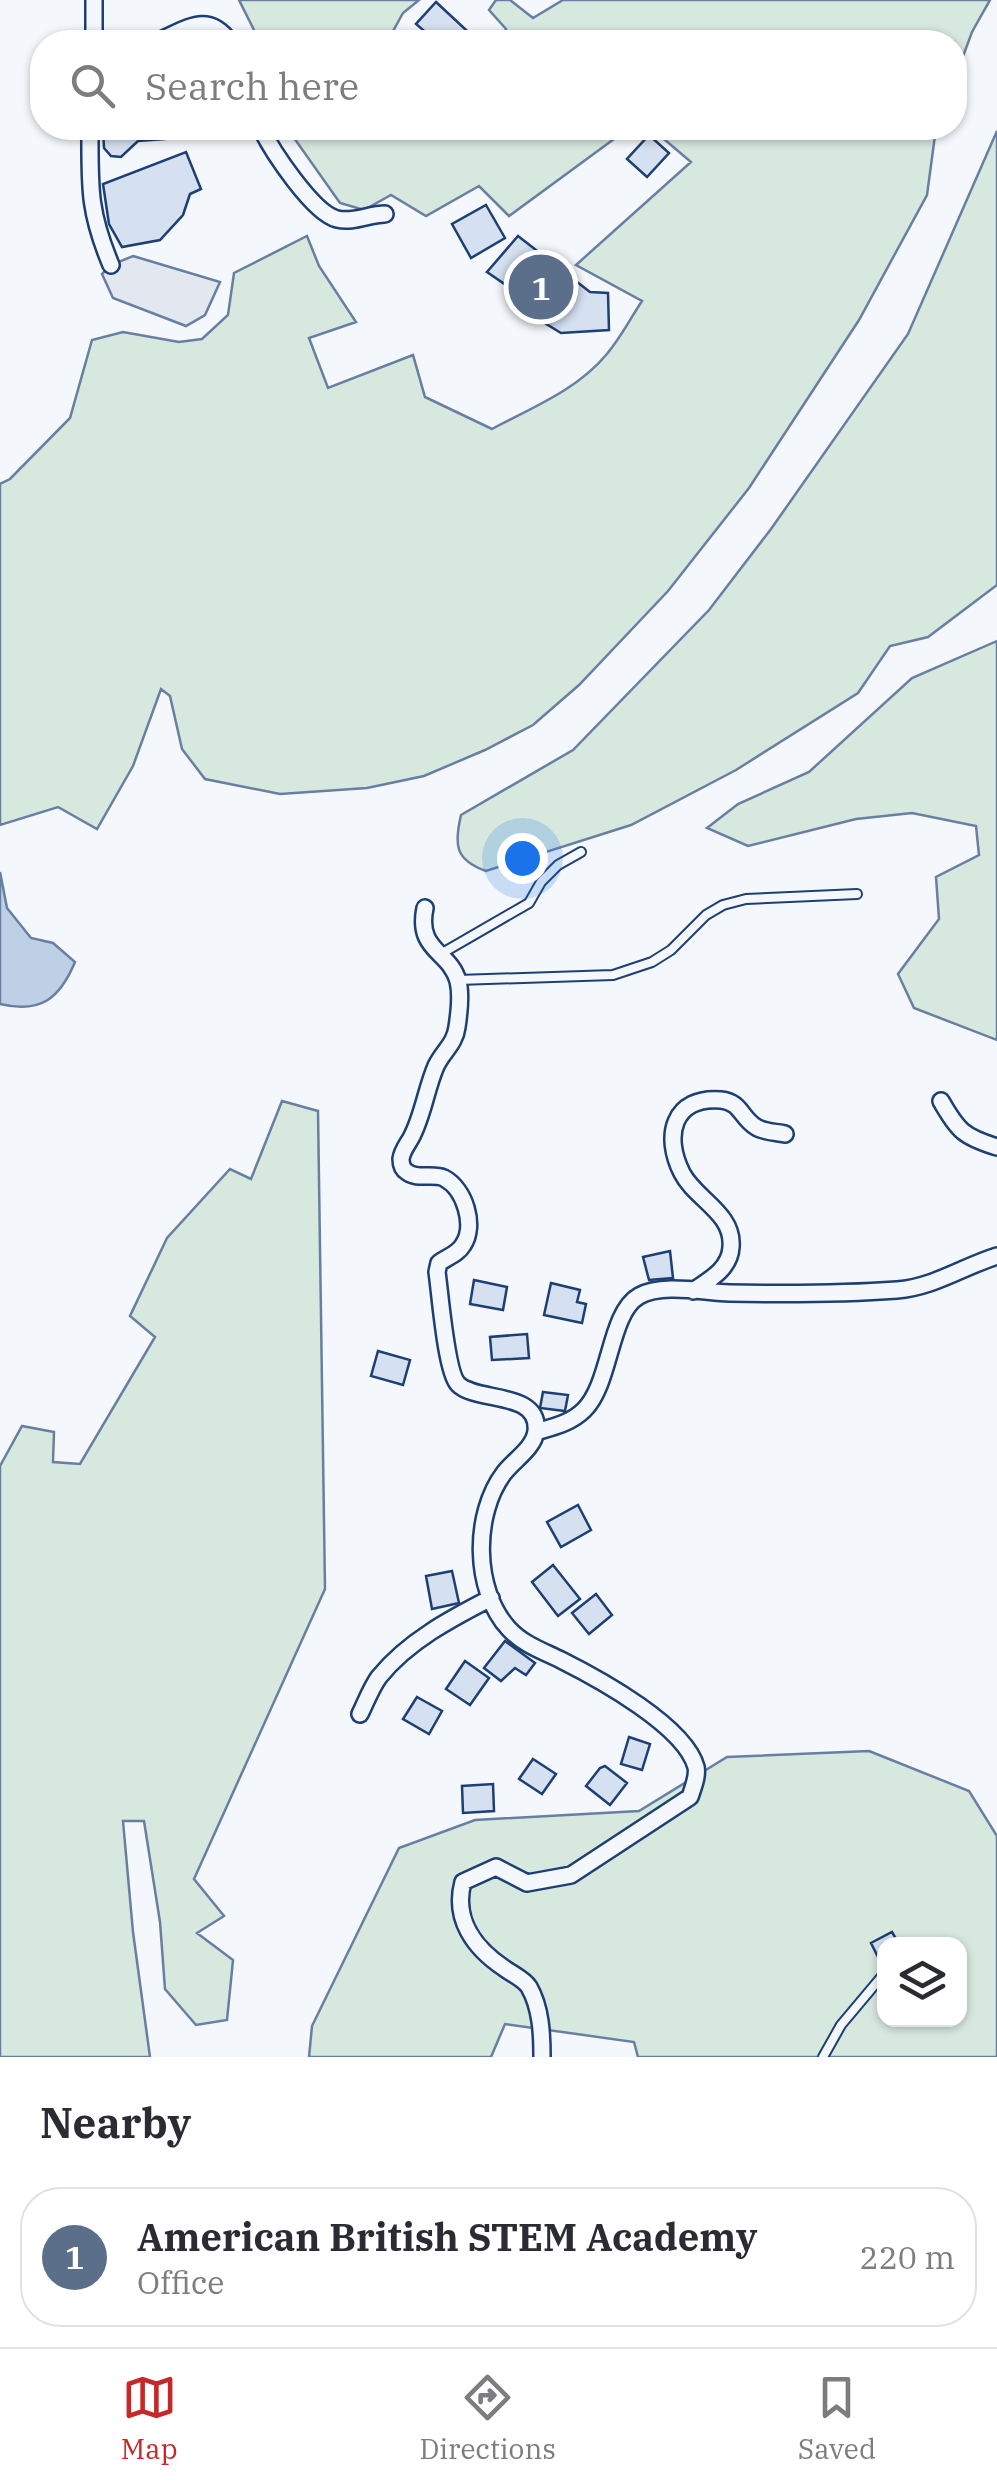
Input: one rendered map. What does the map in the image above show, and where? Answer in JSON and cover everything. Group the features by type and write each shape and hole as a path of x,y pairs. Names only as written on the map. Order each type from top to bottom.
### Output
{"street":[{"path":"94,0 94,30"},
{"path":"185,30 199,24 221,30"},
{"path":"90,140 90,205 111,265"},
{"path":"267,140 320,211 335,219 354,220 385,214"},
{"path":"425,908 422,923 426,937 458,980 455,1038 436,1066 401,1164 412,1175 444,1178 466,1206 466,1242 438,1263 437,1272 453,1377 468,1390 522,1404 533,1416 536,1432 487,1500 480,1532 492,1598 510,1631 528,1645 628,1698 686,1745 697,1771 690,1797 571,1875 527,1883 496,1868 477,1873 464,1882 458,1900 462,1921 484,1954 527,1984 540,2019 542,2057"},
{"path":"693,1292 729,1260 732,1243 727,1224 684,1178 673,1127 676,1115 685,1107 722,1100 738,1105 754,1126 786,1134"},
{"path":"941,1101 964,1135 997,1148"},
{"path":"536,1432 566,1423 586,1409 628,1304 642,1294 898,1290 932,1284 997,1256"},
{"path":"360,1714 378,1679 404,1654 445,1622 492,1598"}],"lane":[{"path":"439,956 529,903 541,882 558,865 580,852"},
{"path":"458,980 614,975 652,962 671,950 706,915 746,898 856,894"},
{"path":"822,2057 841,2025 877,1981"}],"shaded area":[{"path":"239,0 419,0 403,13 394,30 254,30"},
{"path":"496,0 510,0 533,18 563,0 990,0 967,46 967,30 506,30 489,10"},
{"path":"997,131 997,585 928,637 890,646 858,693 736,770 631,825 486,871 468,862 459,850 461,815 573,750 709,610 771,529 908,334"},
{"path":"295,140 613,140 509,216 479,186 426,216 391,195 364,210 340,203"},
{"path":"665,140 934,140 927,195 859,320 749,488 668,591 579,685 533,725 424,776 367,788 280,794 205,779 182,749 170,696 161,689 133,766 97,829 58,807 0,825 0,484 10,479 70,418 92,340 123,332 179,342 202,339 228,315 234,273 307,236 319,266 356,322 309,338 328,388 413,355 425,397 492,429 581,378 616,342 642,301 576,265 691,162"},
{"path":"133,256 220,282 205,315 186,326 113,298 102,274 111,265"},
{"path":"997,641 997,1040 914,1008 898,974 939,919 936,877 979,855 976,826 912,813 856,819 748,846 707,828 738,804 809,772 912,678"},
{"path":"282,1101 318,1111 325,1589 194,1879 224,1916 197,1933 233,1960 227,2020 196,2025 165,1989 160,1922 144,1821 123,1821 150,2057 0,2057 0,1466 22,1426 54,1432 53,1462 80,1464 155,1337 130,1316 167,1238 230,1169 251,1179"},
{"path":"869,1751 969,1791 997,1836 997,2057 638,2057 634,2042 505,2024 491,2057 309,2057 312,2026 399,1848 475,1820 639,1811 727,1757"}],"water":[{"path":"0,872 7,908 31,938 53,943 75,962 63,985 38,1005 0,1004"}],"building":[{"path":"436,2 466,30 423,30 416,24"},
{"path":"104,140 151,140 138,141 121,157 111,156"},
{"path":"644,140 655,140 669,153 647,177 627,159"},
{"path":"186,152 201,189 190,194 183,215 160,240 122,247 109,224 103,184"},
{"path":"486,205 505,238 471,258 452,224"},
{"path":"518,236 590,292 608,293 609,330 561,333 535,317 542,310 487,272"},
{"path":"670,1251 673,1278 649,1280 643,1257"},
{"path":"474,1280 507,1287 503,1310 470,1304"},
{"path":"551,1283 580,1290 577,1302 586,1304 582,1323 544,1315"},
{"path":"527,1334 529,1358 492,1360 490,1337"},
{"path":"378,1351 410,1360 403,1385 371,1376"},
{"path":"543,1392 568,1395 565,1411 540,1408"},
{"path":"578,1505 591,1530 561,1547 547,1522"},
{"path":"553,1565 580,1599 558,1616 532,1582"},
{"path":"452,1571 459,1603 432,1609 426,1576"},
{"path":"596,1594 612,1615 589,1634 572,1613"},
{"path":"505,1641 535,1663 526,1675 515,1668 501,1681 484,1668"},
{"path":"465,1661 489,1678 470,1705 446,1689"},
{"path":"417,1697 442,1711 429,1734 403,1719"},
{"path":"629,1737 650,1744 642,1770 621,1764"},
{"path":"533,1759 556,1774 542,1794 519,1779"},
{"path":"605,1766 627,1783 610,1805 586,1786"},
{"path":"493,1784 494,1811 463,1813 462,1786"}],"place":[{"name":"American British STEM Academy","path":"541,287"}]}
